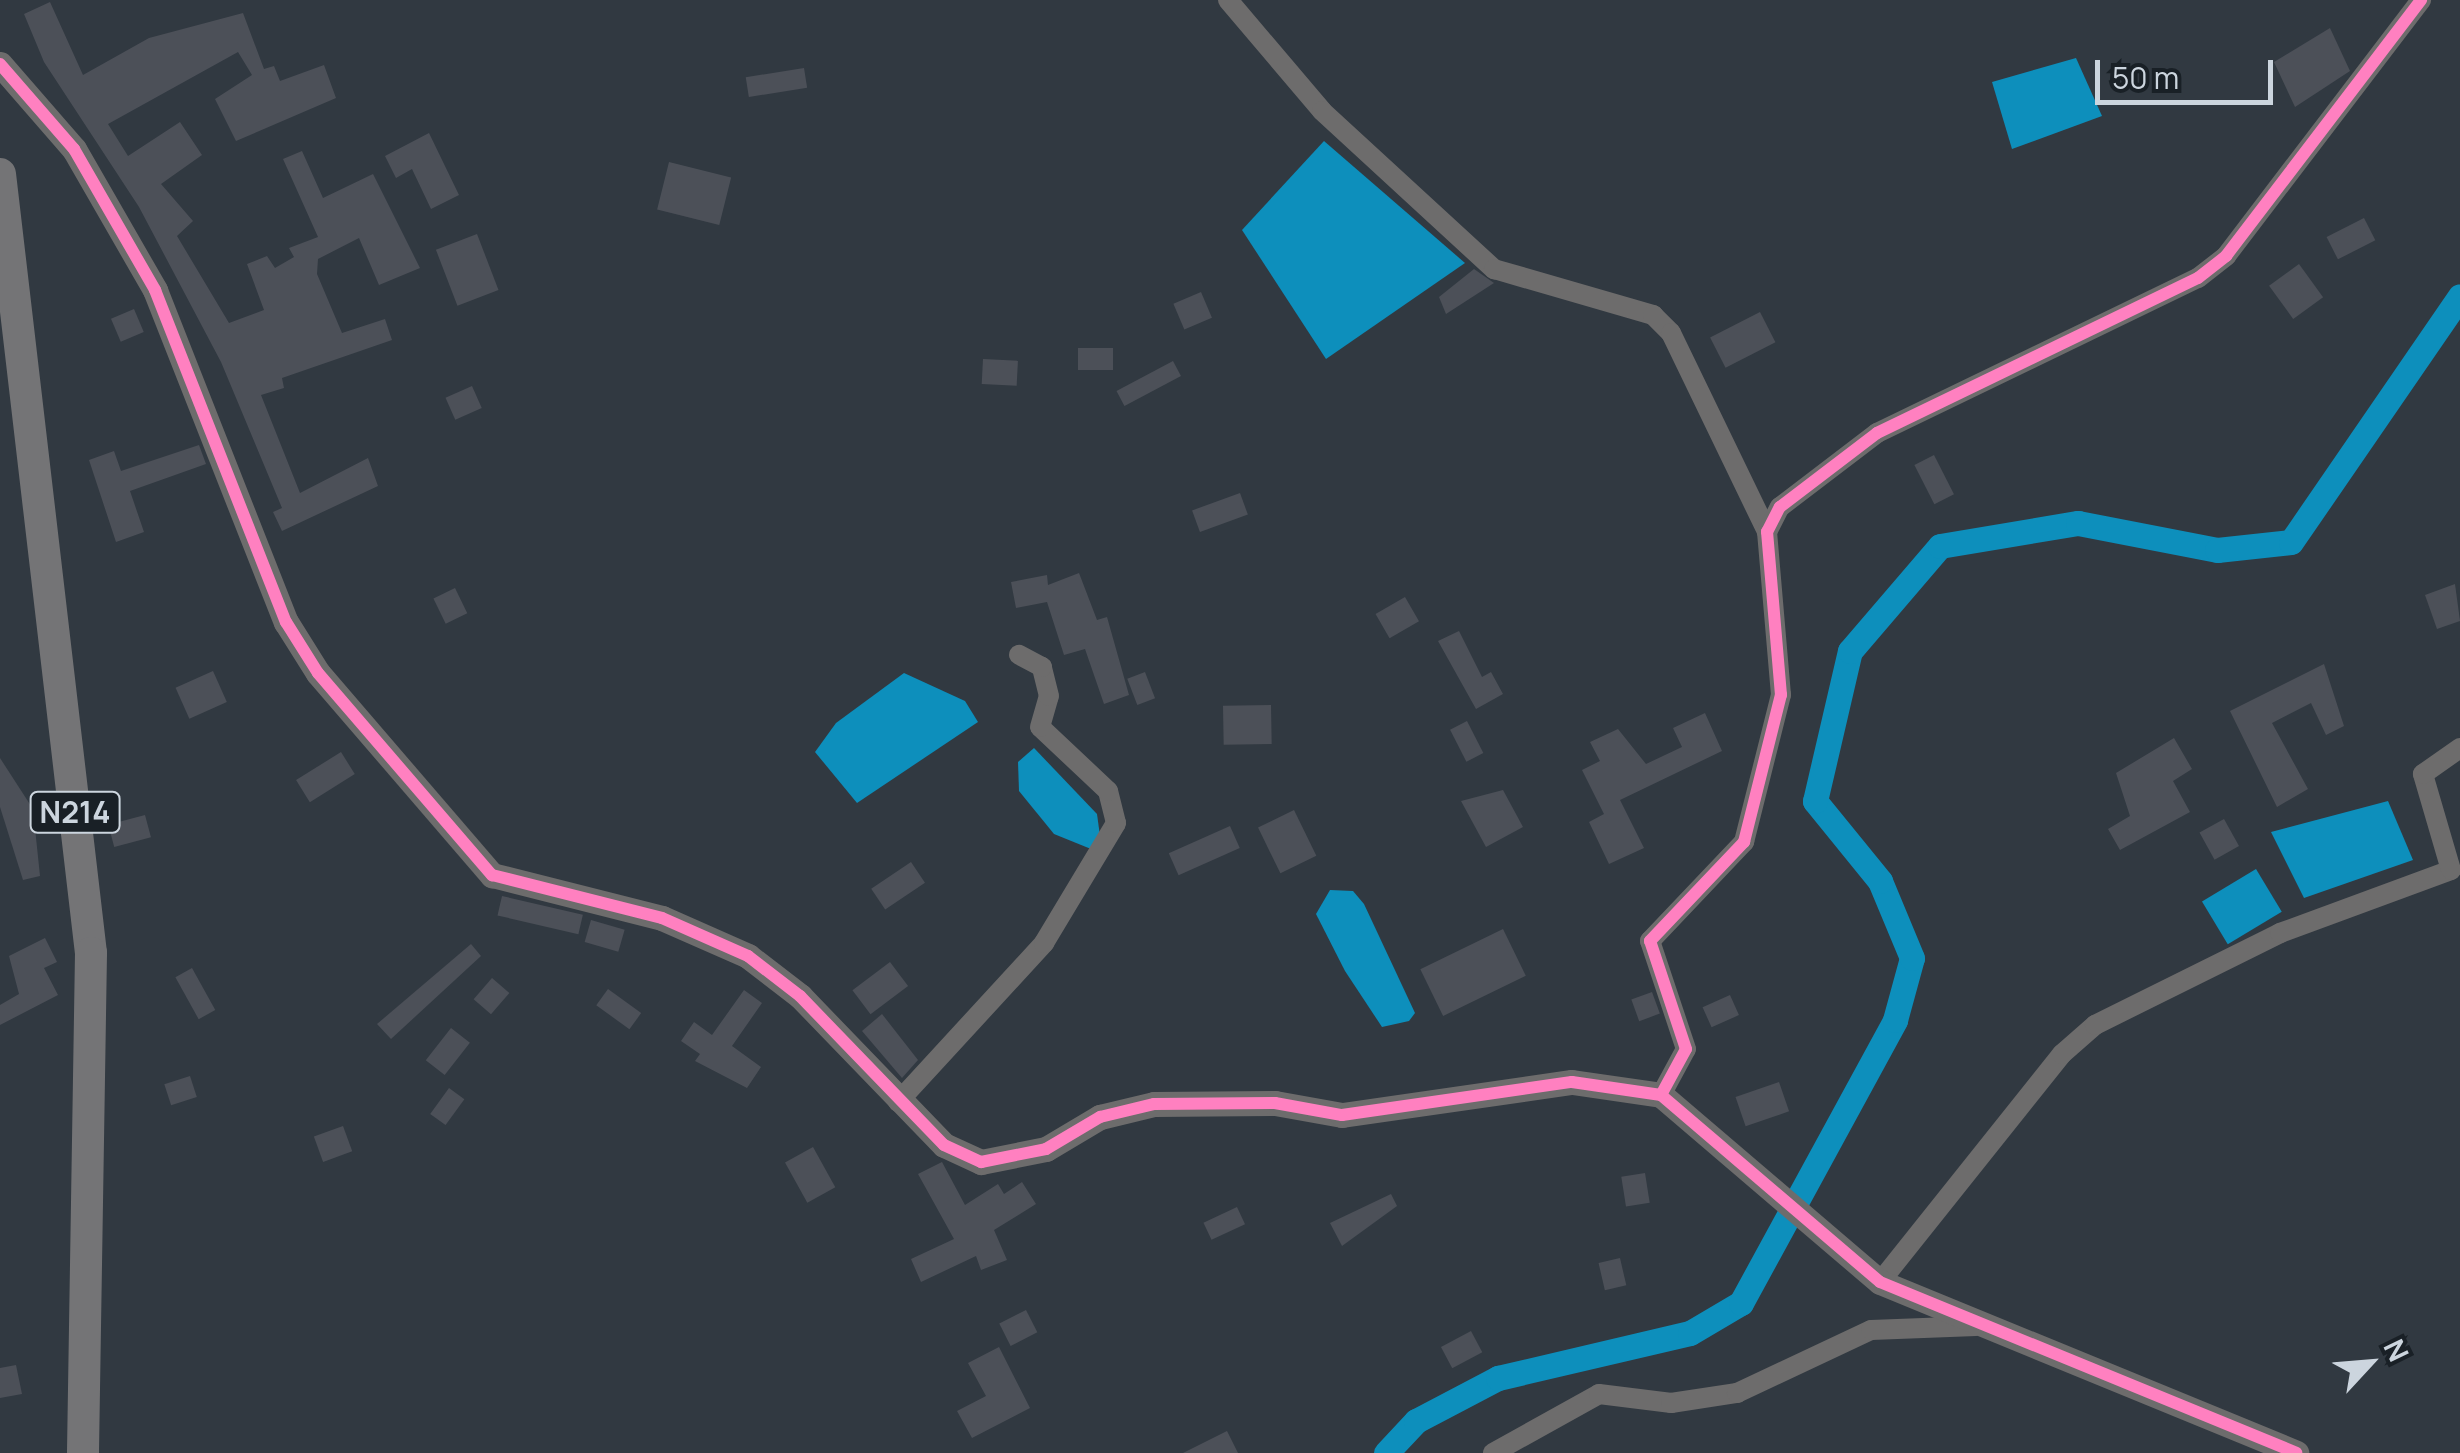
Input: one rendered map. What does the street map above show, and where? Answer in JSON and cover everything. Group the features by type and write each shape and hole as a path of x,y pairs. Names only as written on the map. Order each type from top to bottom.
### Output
{"highway":[{"name":"N214","path":"0,174 91,954 83,1453"}],"street":[{"path":"1228,0 1322,111 1494,269 1662,324 1767,532 1781,695 1744,842 1650,941 1686,1049 1661,1095"},
{"path":"1767,532 1780,507 1878,434 2170,297 2226,256 2420,0"},
{"path":"0,64 74,149 155,290 286,622 462,846 492,875 527,890 662,918 748,956 800,996 898,1102 944,1145 1001,1163 1154,1104 1275,1103 1342,1115 1572,1082 1661,1095 1706,1126 1880,1282 1976,1326 2118,1373 2296,1453"},
{"path":"898,1102 1044,943 1116,823 1108,791 1040,727 1049,696 1042,667 1019,655"},
{"path":"1880,1282 2062,1054 2096,1026 2280,933 2451,870 2424,774 2460,748"},
{"path":"1493,1453 1600,1394 1671,1403 1738,1393 1871,1330 1976,1326"}],"water":[{"path":"2076,58 2102,116 2012,149 1992,82"},
{"path":"1324,141 1465,263 1326,359 1242,230"},
{"path":"904,673 965,701 978,722 857,803 815,752 836,723"},
{"path":"1034,748 1097,814 1100,836 1091,849 1054,834 1019,791 1018,762"},
{"path":"2388,801 2413,860 2304,898 2271,832"},
{"path":"2256,869 2282,912 2228,944 2202,901"},
{"path":"1330,890 1353,891 1364,904 1415,1013 1409,1021 1382,1027 1345,971 1316,914"}],"building":[{"path":"50,2 83,75 149,38 243,13 264,69 274,66 280,81 324,65 336,98 236,141 215,99 252,75 238,52 108,124 128,156 180,122 202,155 161,184 193,221 177,236 229,323 264,310 247,264 267,256 275,268 294,257 289,248 318,237 283,159 302,151 323,198 373,174 420,268 379,285 359,238 318,259 317,274 342,333 385,319 392,340 282,378 284,388 261,395 300,493 368,458 378,486 282,531 273,512 282,508 221,362 139,207 44,62 24,14"},
{"path":"2330,28 2350,71 2295,107 2274,62"},
{"path":"804,68 807,88 749,97 746,77"},
{"path":"429,133 459,195 431,209 412,169 396,178 385,156"},
{"path":"669,162 731,177 719,225 657,210"},
{"path":"2364,218 2375,240 2338,259 2327,237"},
{"path":"477,234 499,290 457,306 436,250"},
{"path":"2299,264 2323,297 2293,319 2269,286"},
{"path":"1474,269 1494,283 1446,314 1439,297"},
{"path":"1201,292 1212,318 1184,329 1173,304"},
{"path":"134,309 144,332 121,342 111,319"},
{"path":"1760,312 1775,342 1726,368 1710,337"},
{"path":"1078,348 1113,348 1113,370 1078,370"},
{"path":"983,359 1018,361 1017,386 982,384"},
{"path":"1173,361 1181,376 1124,406 1116,391"},
{"path":"472,386 482,408 455,420 446,398"},
{"path":"199,445 206,464 130,491 144,532 116,542 89,460 114,451 121,471"},
{"path":"1934,455 1954,494 1934,504 1914,465"},
{"path":"1240,493 1248,515 1200,532 1192,510"},
{"path":"1079,573 1097,620 1107,617 1129,695 1104,704 1085,649 1064,655 1047,602 1016,608 1011,582 1047,575 1048,585"},
{"path":"2455,584 2460,621 2437,629 2425,595"},
{"path":"455,588 467,613 446,624 433,599"},
{"path":"1405,597 1419,621 1390,638 1376,614"},
{"path":"1459,631 1482,677 1491,672 1503,694 1476,709 1438,641"},
{"path":"2324,664 2344,726 2326,735 2311,703 2272,723 2308,789 2277,807 2230,711"},
{"path":"213,671 227,702 189,719 176,688"},
{"path":"1145,672 1155,698 1137,705 1127,679"},
{"path":"1271,705 1272,744 1224,745 1223,706"},
{"path":"1705,713 1722,751 1620,800 1644,848 1609,864 1589,822 1604,814 1582,770 1600,761 1590,742 1618,729 1646,764 1682,747 1673,728"},
{"path":"1467,721 1483,753 1466,762 1450,730"},
{"path":"2174,738 2192,769 2173,781 2190,812 2120,850 2108,829 2130,816 2116,773"},
{"path":"341,752 355,774 310,802 296,780"},
{"path":"0,758 33,809 40,876 23,880 0,807"},
{"path":"1503,790 1523,827 1486,847 1461,801"},
{"path":"1294,810 1316,856 1280,873 1258,828"},
{"path":"145,815 151,837 114,847 108,825"},
{"path":"2224,819 2239,846 2215,860 2200,833"},
{"path":"1230,826 1240,848 1179,875 1169,853"},
{"path":"911,862 925,883 885,910 871,889"},
{"path":"502,896 583,915 578,934 498,915"},
{"path":"591,920 625,930 618,952 585,942"},
{"path":"1503,929 1526,976 1443,1016 1420,969"},
{"path":"45,938 57,962 44,968 58,995 0,1025 0,1005 19,994 9,956"},
{"path":"471,944 481,956 391,1039 377,1024"},
{"path":"890,962 908,986 871,1014 852,990"},
{"path":"192,968 215,1010 199,1019 175,977"},
{"path":"492,978 509,993 491,1014 474,999"},
{"path":"608,989 641,1013 629,1029 596,1005"},
{"path":"744,990 762,1003 732,1046 761,1067 747,1088 695,1061 700,1054 681,1041 694,1022 712,1035"},
{"path":"1652,992 1660,1014 1639,1021 1631,1000"},
{"path":"1730,995 1739,1015 1712,1027 1703,1007"},
{"path":"882,1014 918,1060 902,1078 862,1031"},
{"path":"451,1028 470,1043 445,1075 426,1060"},
{"path":"190,1076 197,1097 171,1105 164,1084"},
{"path":"1779,1082 1789,1111 1746,1126 1736,1097"},
{"path":"449,1088 464,1099 446,1125 430,1114"},
{"path":"343,1126 352,1151 323,1162 314,1137"},
{"path":"813,1147 835,1187 807,1203 785,1163"},
{"path":"942,1162 965,1205 998,1184 1004,1194 1022,1182 1036,1204 994,1230 1007,1260 981,1270 976,1256 921,1282 911,1259 954,1239 918,1174"},
{"path":"1645,1173 1650,1203 1626,1206 1621,1177"},
{"path":"1391,1194 1397,1206 1342,1246 1330,1223"},
{"path":"1237,1207 1245,1224 1211,1240 1203,1223"},
{"path":"1620,1258 1626,1285 1605,1290 1599,1263"},
{"path":"1026,1310 1037,1332 1011,1346 999,1324"},
{"path":"1471,1331 1482,1352 1452,1368 1441,1347"},
{"path":"999,1347 1030,1408 972,1438 957,1411 986,1396 968,1363"},
{"path":"16,1365 22,1394 0,1398 0,1368"},
{"path":"1227,1431 1238,1453 1183,1453"}],"waterway":[{"path":"1386,1453 1416,1421 1498,1378 1690,1333 1741,1303 1895,1020 1912,958 1880,881 1815,801 1850,651 1940,546 2078,523 2217,550 2291,542 2460,296"}],"cycle path":[{"path":"1661,1095 1686,1049 1650,941 1744,842 1781,695 1767,532 1780,507 1877,433 2198,278 2226,256 2421,0"},
{"path":"0,64 74,149 155,290 286,622 318,673 492,875 662,918 748,956 800,996 944,1145 981,1162 1046,1149 1100,1117 1154,1104 1275,1103 1342,1115 1572,1082 1661,1095 1880,1282 2296,1453"}]}
